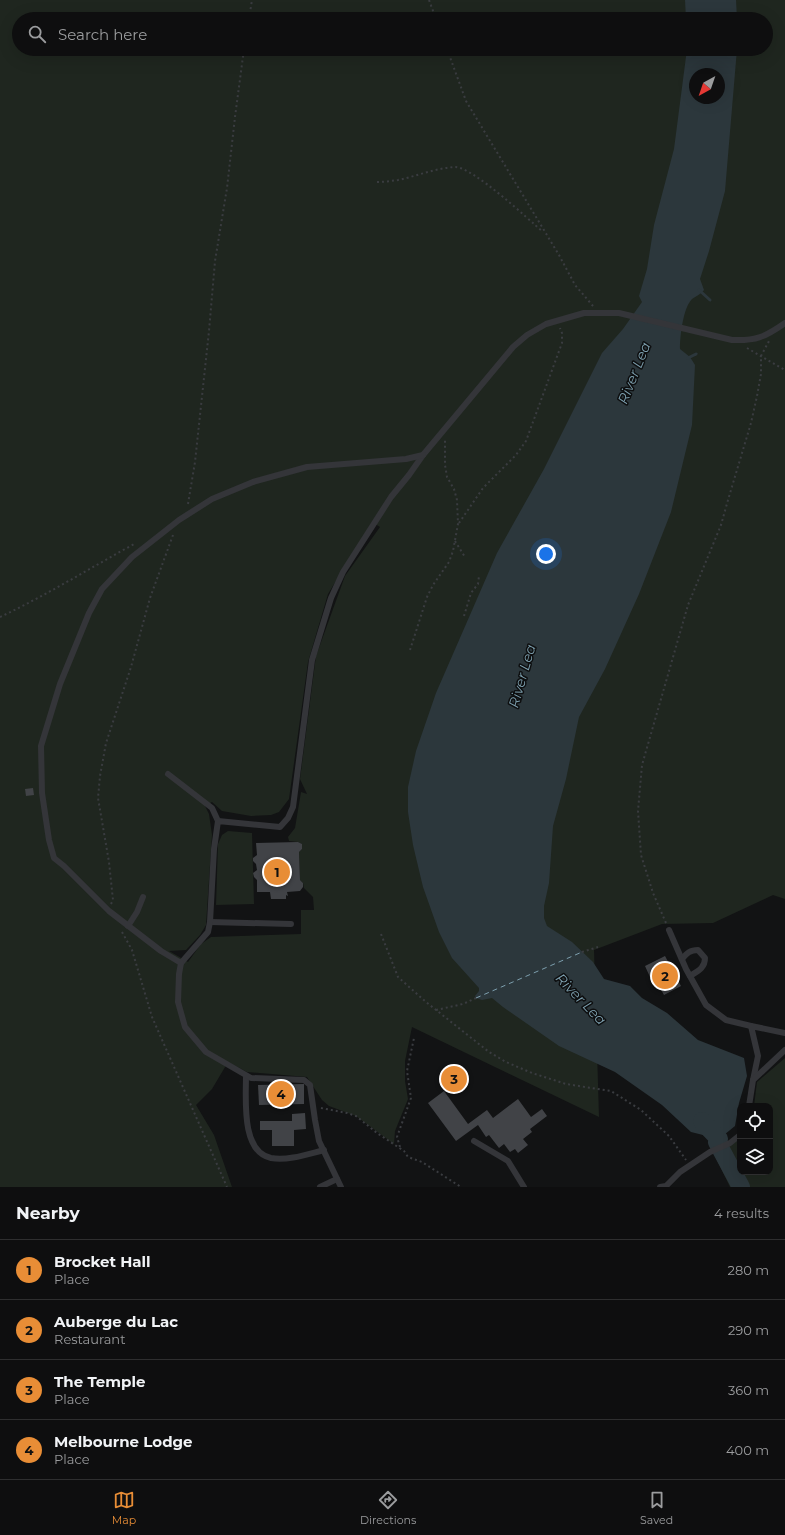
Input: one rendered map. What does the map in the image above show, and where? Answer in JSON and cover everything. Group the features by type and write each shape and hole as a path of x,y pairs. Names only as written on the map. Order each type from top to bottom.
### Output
{"lane":[{"path":"218,821 280,827 288,818 293,807 312,660 331,598 343,572 391,497 513,347 546,324 584,312 620,313 732,340 750,340 768,335 785,324"},
{"path":"181,963 161,952 109,911 54,858 49,840 42,794 41,746 65,670 88,613 102,589 132,557 179,520 212,499 259,480 307,467 400,460 423,456"},
{"path":"168,774 212,808 218,821 214,849 210,922 208,932 181,963 179,974 178,1002 185,1027 206,1052 246,1076 251,1078 304,1080 310,1085 319,1141 341,1187"},
{"path":"128,926 137,912 143,897"},
{"path":"210,922 291,924"},
{"path":"669,930 690,976 706,1005 726,1020 785,1032"},
{"path":"682,959 692,950 698,950 706,958 702,969 690,976"},
{"path":"749,1103 758,1056 751,1026"},
{"path":"753,1080 785,1050"},
{"path":"246,1076 247,1123 252,1144 259,1153 271,1158 286,1158 324,1150"},
{"path":"660,1187 666,1186 710,1152 730,1142 737,1136"},
{"path":"474,1141 508,1161 524,1187"},
{"path":"320,1187 337,1179"}],"path":[{"path":"250,12 252,0"},
{"path":"429,0 433,12"},
{"path":"179,520 189,503 195,462 215,261 227,188 243,56"},
{"path":"450,56 466,101 559,255 575,286 600,312"},
{"path":"377,182 397,180 432,171 457,167 474,175 504,197 546,234"},
{"path":"458,524 483,488 516,455 526,441 562,343 562,333 556,321"},
{"path":"669,930 653,893 641,855 638,811 642,765 688,604 721,525 749,431 761,374 761,356 777,329"},
{"path":"732,340 785,370"},
{"path":"410,650 427,597 433,585 449,562 453,551 458,524 454,489 447,477 445,465 445,444 448,427"},
{"path":"109,911 113,900 109,862 98,798 100,776 106,743 150,598 174,534"},
{"path":"0,617 36,600 87,569 139,541"},
{"path":"455,541 465,557"},
{"path":"464,616 480,576"},
{"path":"119,927 132,950 152,1017 227,1187"},
{"path":"381,934 389,958 398,977 436,1010 489,1052 506,1062 532,1073 566,1084 611,1091 641,1110 669,1136 690,1166"},
{"path":"582,952 598,947"},
{"path":"436,1010 463,1004 476,998"},
{"path":"400,1148 398,1137 411,1098 407,1071 414,1038"},
{"path":"318,1102 321,1108 347,1112 356,1116 377,1133 404,1151 408,1157 422,1162 461,1187"}],"shaded area":[{"path":"0,0 785,0 785,899 773,895 713,923 662,924 594,950 599,1117 412,1027 405,1061 405,1081 408,1099 395,1131 394,1144 356,1116 329,1106 322,1100 307,1077 247,1072 228,1062 212,1089 196,1105 214,1135 232,1187 0,1187","holes":["372,522 380,527 345,576 316,656 300,779 307,794 301,792 295,828 288,837 289,841 302,844 302,849 299,852 300,880 303,883 304,888 313,897 314,910 301,910 301,934 211,937 201,944 188,962 169,951 186,950 200,935 206,925 212,835 209,814 205,806 212,802 222,811 251,816 271,815 279,812 289,799 308,662 328,594"]},
{"path":"228,831 252,833 254,904 216,905 218,844 222,835"},
{"path":"785,1058 785,1187 730,1187 714,1154 737,1141 737,1175 773,1175 773,1103 754,1103 757,1082"}],"water":[{"path":"685,0 736,0 737,12 686,12"},
{"path":"686,56 736,56 725,191 700,279 704,290 689,303 684,315 681,330 680,349 690,357 695,365 692,425 671,512 639,594 605,669 579,717 566,779 553,826 549,883 544,906 544,918 547,926 572,942 593,962 604,979 630,986 642,998 667,1013 698,1040 744,1058 747,1076 739,1103 737,1103 735,1126 719,1139 691,1132 662,1105 615,1072 559,1046 492,998 482,1000 476,998 475,996 479,991 479,988 452,958 439,932 423,887 413,845 408,812 408,787 416,751 436,693 497,553 544,469 602,353 623,329 642,302 639,296 647,269 654,225 674,149"}],"building":[{"path":"33,788 34,795 26,796 25,789"},
{"path":"298,842 302,844 302,849 299,852 300,880 303,883 303,887 300,891 287,892 288,896 286,895 286,899 271,899 270,892 257,892 257,880 253,873 257,870 256,864 253,861 253,858 257,855 256,843"},
{"path":"665,956 681,986 664,995 653,975 650,977 645,966"},
{"path":"453,1070 459,1072 462,1076 461,1080 463,1084 455,1090 452,1086 449,1087 446,1082 446,1074"},
{"path":"304,1084 304,1104 259,1105 258,1085"},
{"path":"444,1091 468,1124 487,1110 493,1118 518,1099 531,1117 542,1109 547,1116 530,1129 532,1132 523,1139 528,1145 518,1153 515,1149 510,1152 504,1144 499,1148 489,1135 486,1137 478,1125 456,1141 428,1103"},
{"path":"305,1113 306,1129 294,1130 294,1146 272,1146 272,1130 260,1130 260,1121 292,1121 292,1114"}],"waterway":[{"path":"699,290 710,300"},
{"path":"688,358 696,354"},
{"name":"River Lea","path":"702,1121 719,1139 717,1142 741,1187"}],"ferry route":[{"path":"476,998 582,952"}],"place":[{"name":"Brocket Hall","path":"277,872"},
{"name":"Auberge du Lac","path":"665,976"},
{"name":"The Temple","path":"454,1079"},
{"name":"Melbourne Lodge","path":"281,1094"}]}
